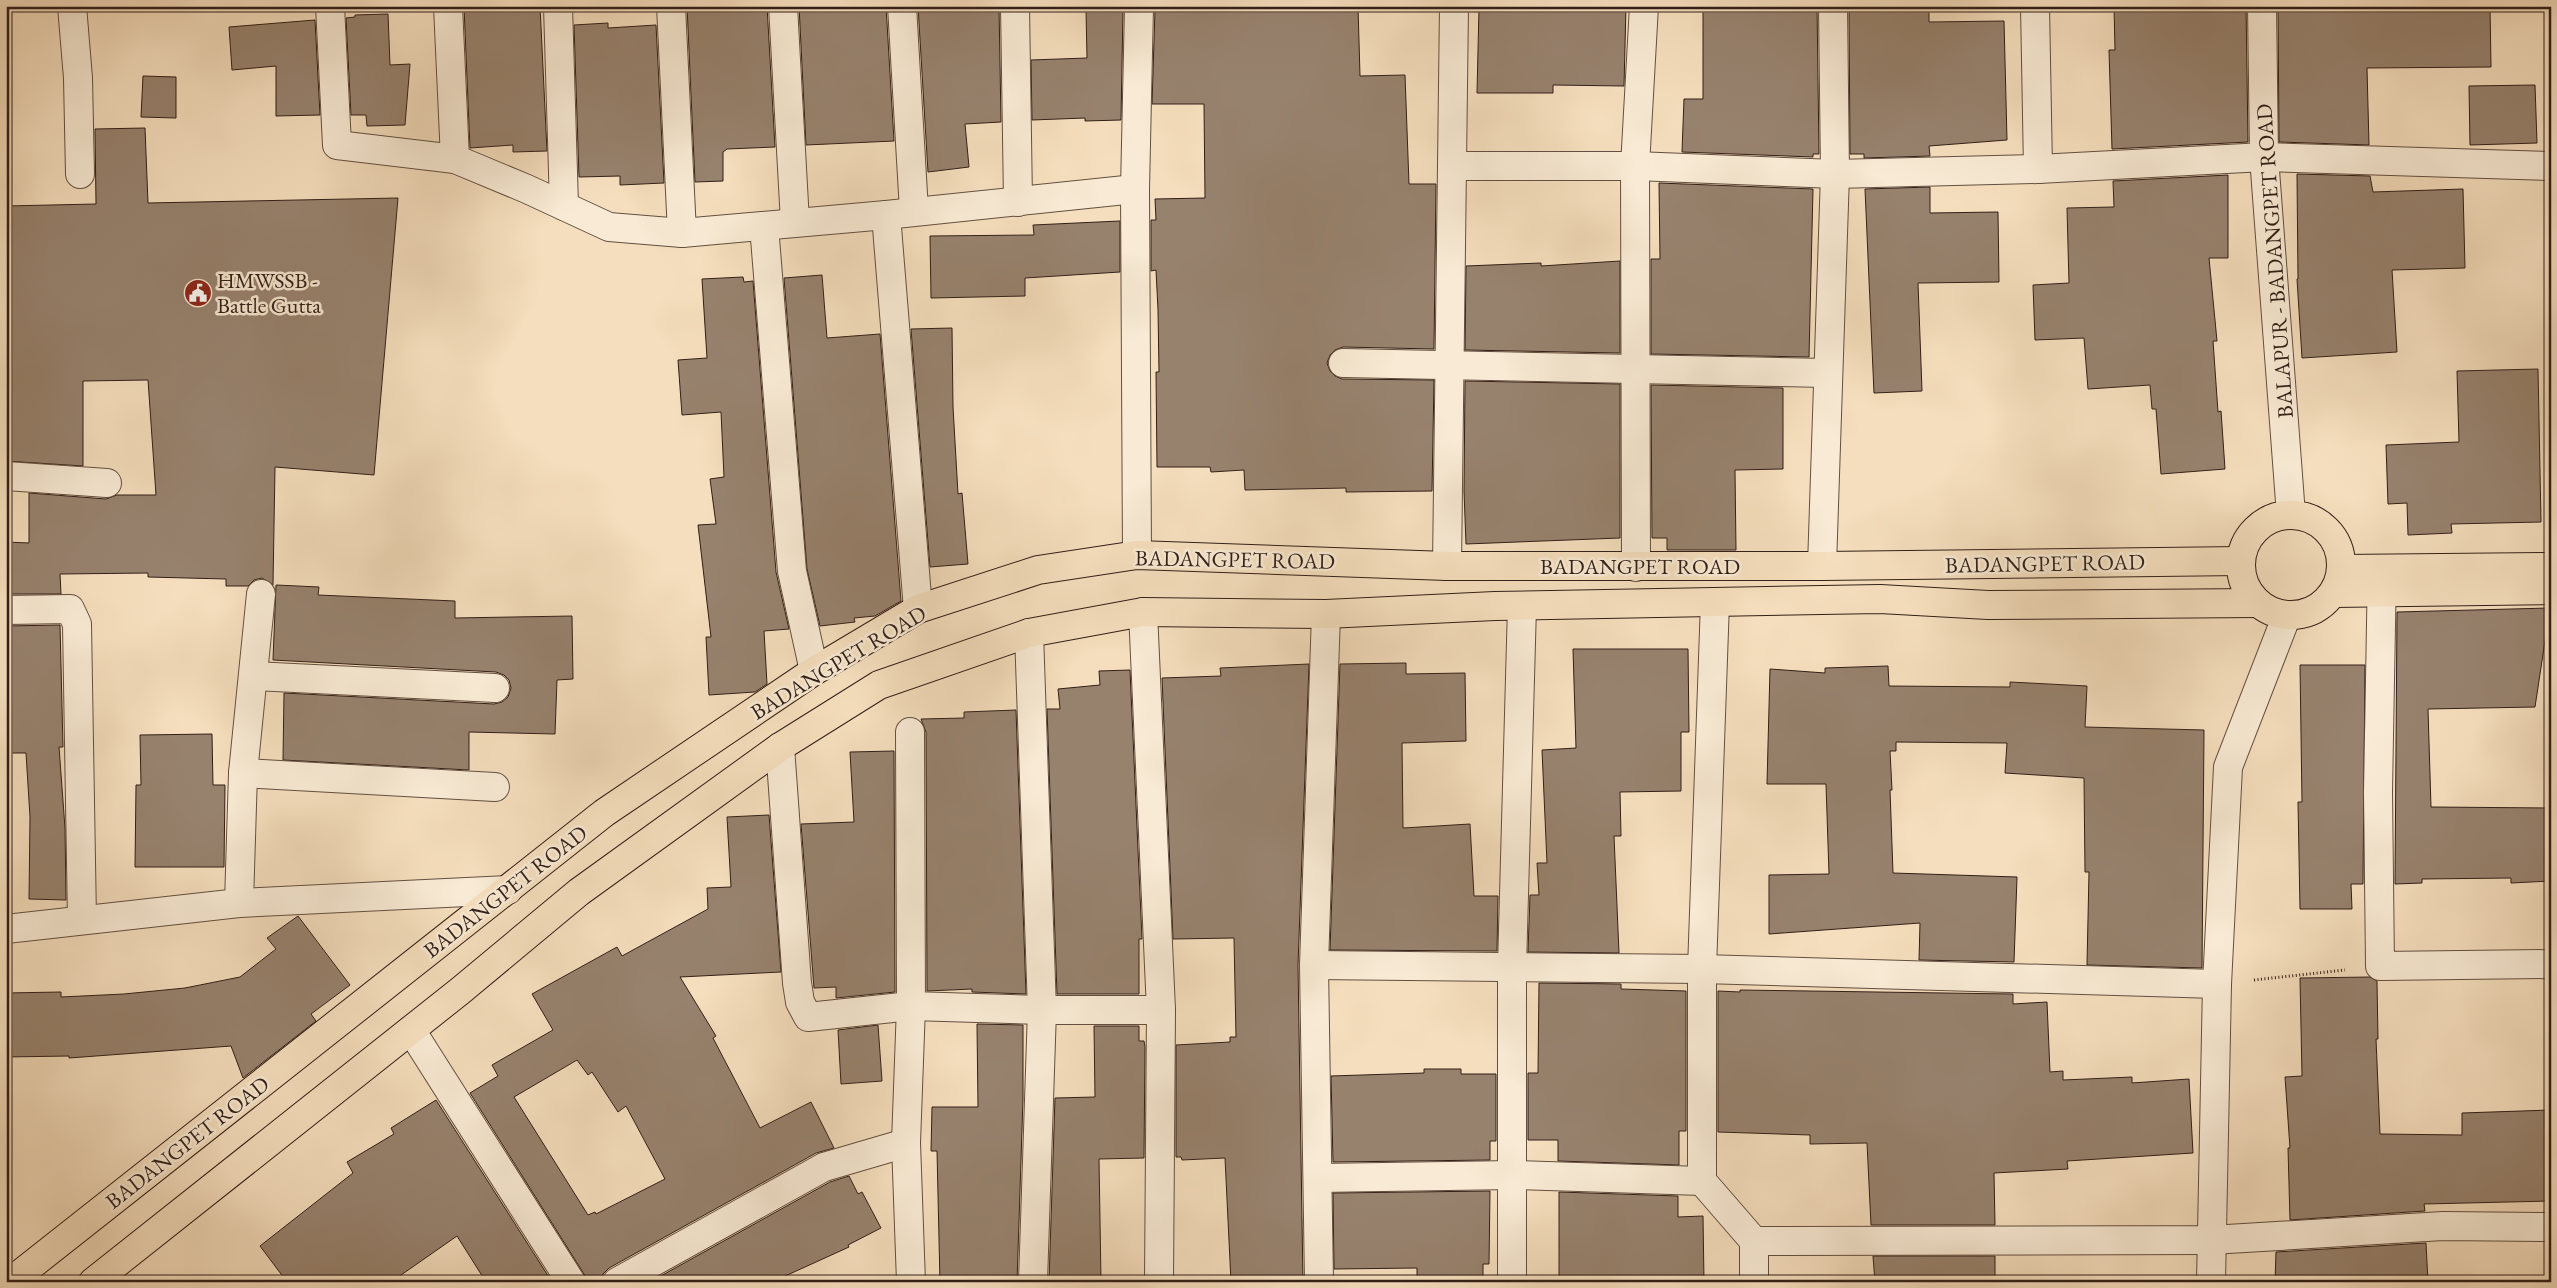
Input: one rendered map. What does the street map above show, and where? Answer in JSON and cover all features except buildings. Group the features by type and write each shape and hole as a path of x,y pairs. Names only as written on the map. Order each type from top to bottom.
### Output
{"main road":[{"path":"2257,603 2247,591 2242,576 2241,561 2244,547 2252,534 2263,524 2276,518 2291,515 2307,518 2322,526 2333,538 2339,552 2337,581 2324,603 2300,615 2287,616"},
{"name":"BADANGPET ROAD","path":"10,1282 604,813 814,671 918,609 1038,570 1137,554 1447,566 1822,566 2241,561"},
{"path":"2382,581 2551,567"},
{"path":"2337,581 2382,581 2551,590"},
{"name":"BADANGPET ROAD","path":"94,1282 411,1030 578,892 780,746 879,685 1029,633 1143,612 1326,614 1522,606 1880,599 1988,605 2257,603 2271,612 2287,616"}],"street":[{"path":"72,6 78,78 80,174"},
{"path":"330,6 337,145 455,159 528,188 609,227 682,233 886,215 1135,189"},
{"path":"448,6 455,159"},
{"path":"558,6 564,206"},
{"path":"671,6 682,233"},
{"path":"783,6 795,222"},
{"path":"902,6 914,212"},
{"path":"1015,6 1018,202"},
{"path":"1137,554 1135,189 1139,6"},
{"path":"1447,566 1448,364 1453,166 1454,6"},
{"path":"1636,567 1634,369 1635,166 1644,6"},
{"path":"1822,566 1835,174 1833,6"},
{"path":"2035,6 2038,170"},
{"name":"BALAPUR - BADANGPET ROAD","path":"2262,6 2264,157 2291,515"},
{"path":"1453,166 1635,166 1835,174 2038,170 2264,157 2551,166"},
{"path":"886,215 918,609"},
{"path":"764,226 792,571 814,671"},
{"path":"1343,363 1827,373"},
{"path":"6,476 107,482"},
{"path":"2382,581 2378,792 2380,966 2551,964"},
{"path":"240,903 243,773 261,594"},
{"path":"1715,602 1702,969 1702,1181 1754,1241 1754,1282"},
{"path":"1512,1282 1512,967 1522,606"},
{"path":"6,610 70,609 77,624 82,920"},
{"path":"1143,612 1161,1010 1158,1282"},
{"path":"1319,1282 1314,964 1326,614"},
{"path":"2210,1282 2217,984 2228,767 2287,616"},
{"path":"1029,633 1042,1010 1033,1282"},
{"path":"253,676 495,688"},
{"path":"910,732 911,1006 906,1143 911,1282"},
{"path":"780,746 797,983 800,1002 808,1017 911,1006 1042,1010 1161,1010"},
{"path":"243,773 495,788"},
{"path":"6,929 240,903 508,890"},
{"path":"1314,964 1702,969 2217,984"},
{"path":"411,1030 571,1282"},
{"path":"617,1282 824,1167 906,1143"},
{"path":"1318,1178 1513,1175 1702,1181"},
{"path":"1754,1241 2211,1240 2443,1226 2551,1227"}],"path":[{"path":"2217,984 2380,966"}],"place":[{"name":"HMWSSB - Battle Gutta","path":"198,293"}]}
